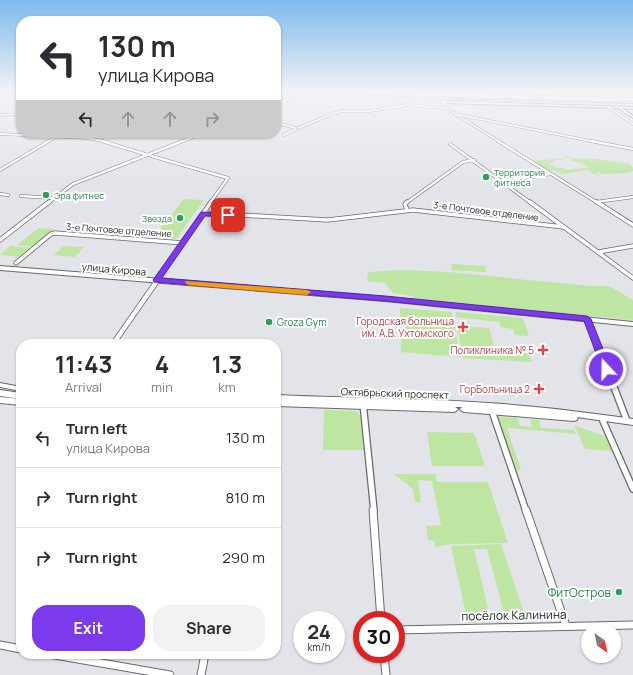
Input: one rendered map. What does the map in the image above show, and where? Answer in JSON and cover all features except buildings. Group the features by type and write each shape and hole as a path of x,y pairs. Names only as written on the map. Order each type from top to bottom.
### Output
{"main road":[{"name":"улица Кирова","path":"0,268 385,299 633,324"},
{"path":"0,386 16,388"},
{"path":"0,393 16,395"},
{"name":"Октябрьский проспект","path":"281,398 492,411 631,423"},
{"path":"0,400 16,402"},
{"name":"Октябрьский проспект","path":"281,403 491,406 557,412 631,423"}],"street":[{"path":"282,124 297,128"},
{"path":"284,134 306,124"},
{"path":"470,124 552,174 633,226"},
{"path":"511,124 633,149"},
{"path":"0,134 16,135"},
{"path":"0,170 54,138"},
{"path":"78,138 100,140 149,155"},
{"path":"0,240 53,198 77,182 191,138"},
{"name":"3-е Почтовое отделение","path":"450,144 474,160 633,278"},
{"name":"3-е Почтовое отделение","path":"116,339 228,178 149,155"},
{"name":"3-е Почтовое отделение","path":"407,210 405,204 463,162 474,160"},
{"path":"502,181 552,174"},
{"path":"0,194 8,195"},
{"path":"22,196 53,198"},
{"path":"596,202 633,197"},
{"name":"3-е Почтовое отделение","path":"203,214 328,220 407,210 564,227"},
{"name":"3-е Почтовое отделение","path":"16,263 51,234 55,233 183,243"},
{"path":"598,252 633,246"},
{"path":"587,319 631,423"},
{"path":"363,404 375,526 380,611"},
{"path":"492,411 566,626"},
{"path":"603,421 633,489"},
{"name":"посёлок Калинина","path":"405,630 633,625"},
{"path":"0,645 16,648"},
{"path":"78,659 170,675"},
{"path":"201,675 204,659"},
{"path":"385,663 386,675"}],"green space":[{"path":"563,158 584,159 589,158 630,164 633,171 630,172 631,173 600,174 599,172 596,172 598,174 596,174 601,177 587,171 590,171 585,168 589,167 575,159 585,166 571,160 573,159"},
{"path":"564,159 543,162 554,168 545,162 553,161 555,163 548,163 558,168 567,170 584,168 588,170 561,174 540,162 554,171 550,171 532,161"},
{"name":"Звезда","path":"184,199 204,200 176,239 153,238"},
{"path":"39,228 54,229 33,247 17,245"},
{"path":"10,246 31,248 20,257 0,255"},
{"path":"64,246 84,247 75,257 53,255"},
{"path":"451,264 485,266 486,272 452,270"},
{"path":"402,270 448,272 590,286 609,286 633,300 633,320 417,299 412,296 393,293 385,283 367,281 368,272"},
{"path":"400,308 452,312 460,357 401,352"},
{"path":"456,312 523,318 529,336 515,335 513,329 501,327 499,322 456,317"},
{"path":"457,326 489,328 495,350 529,352 532,362 463,358"},
{"path":"354,390 380,390 380,397 354,396"},
{"path":"324,410 356,411 360,415 364,450 323,450"},
{"path":"494,416 517,418 520,426 532,427 530,419 539,420 541,428 574,430 576,434 507,428 521,470 514,471"},
{"path":"574,425 607,437 613,451 585,449"},
{"path":"427,432 474,433 485,466 432,466"},
{"path":"394,474 435,474 437,482 488,482 508,543 451,544 436,547 434,541 428,540 426,526 441,525 432,481 418,480 421,502 415,502 413,489"},
{"path":"501,544 526,619 468,623 451,546","holes":["474,549 487,549 504,613 489,613"]}],"slow traffic":[{"path":"189,283 307,292"}],"place":[{"name":"Территория фитнеса","path":"486,177"},
{"name":"Эра фитнес","path":"46,195"},
{"name":"Звезда","path":"180,218"},
{"name":"Groza Gym","path":"269,322"},
{"name":"Городская больница им. А.В. Ухтомского","path":"463,327"},
{"name":"Поликлиника № 5","path":"543,350"},
{"name":"ГорБольница 2","path":"539,389"},
{"name":"ФитОстров","path":"619,592"}],"route":[{"path":"228,215 203,214 157,280 385,299 587,319 606,369"}]}
